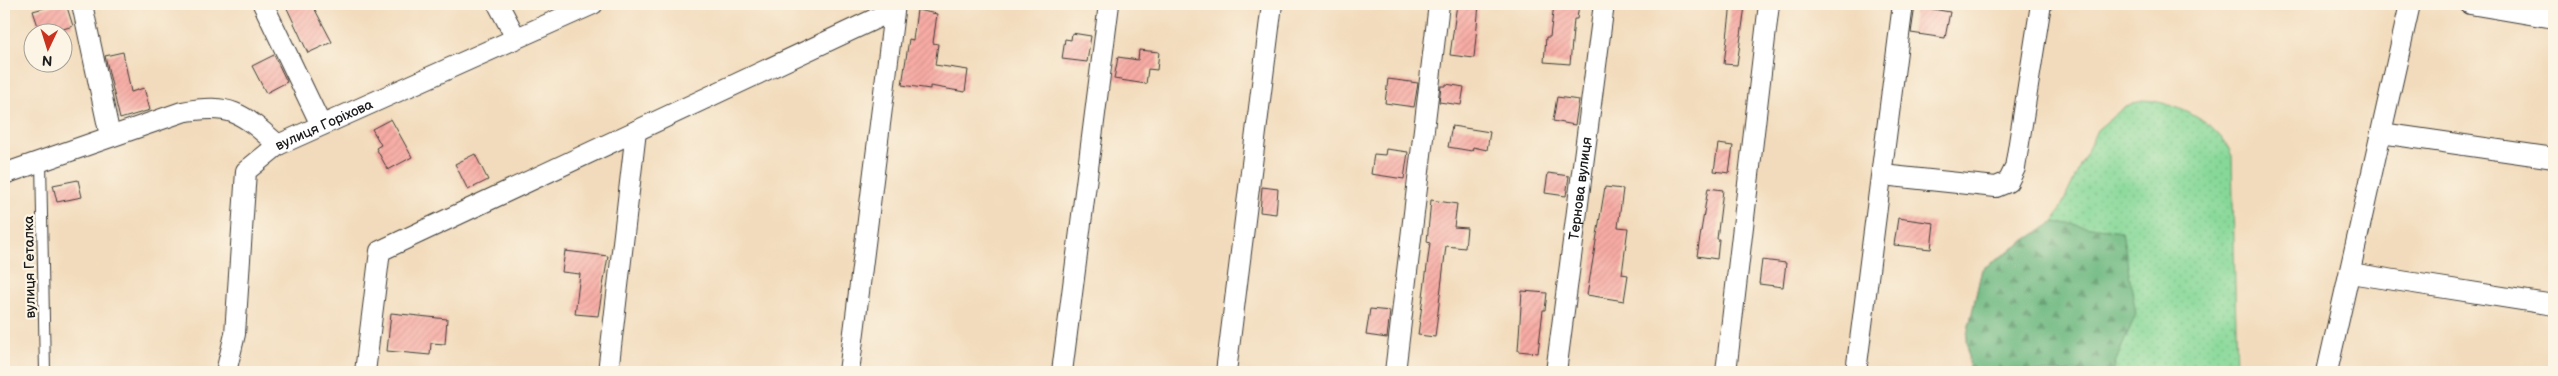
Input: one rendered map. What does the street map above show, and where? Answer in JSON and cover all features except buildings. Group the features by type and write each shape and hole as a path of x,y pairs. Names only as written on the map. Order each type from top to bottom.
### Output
{"street":[{"path":"82,4 110,136"},
{"path":"263,4 322,125"},
{"path":"498,4 516,38"},
{"name":"вулиця Горіхова","path":"226,372 235,334 246,171 278,145 593,4"},
{"path":"1062,372 1109,4"},
{"path":"1226,372 1272,4"},
{"path":"1395,372 1439,4"},
{"name":"Тернова вулиця","path":"1556,372 1604,4"},
{"path":"1726,372 1770,4"},
{"path":"1856,372 1903,4"},
{"path":"1882,175 1996,187 2008,182 2015,168 2041,4"},
{"path":"2327,372 2410,4"},
{"path":"2470,4 2554,18"},
{"path":"365,372 380,251 894,7"},
{"path":"849,372 894,7"},
{"path":"4,174 182,112 218,108 247,117 278,145"},
{"path":"608,372 636,131"},
{"path":"2381,133 2554,158"},
{"path":"2350,273 2554,305"}],"lane":[{"name":"вулиця Геталка","path":"41,161 45,372"}],"green space":[{"path":"2142,100 2155,101 2195,116 2218,134 2232,156 2237,372 1969,372 1967,335 1982,269 2054,222 2097,130 2122,109"},
{"path":"2054,222 2122,231 2136,314 2115,363 2114,372 1969,372 1967,335 1982,269"}]}
